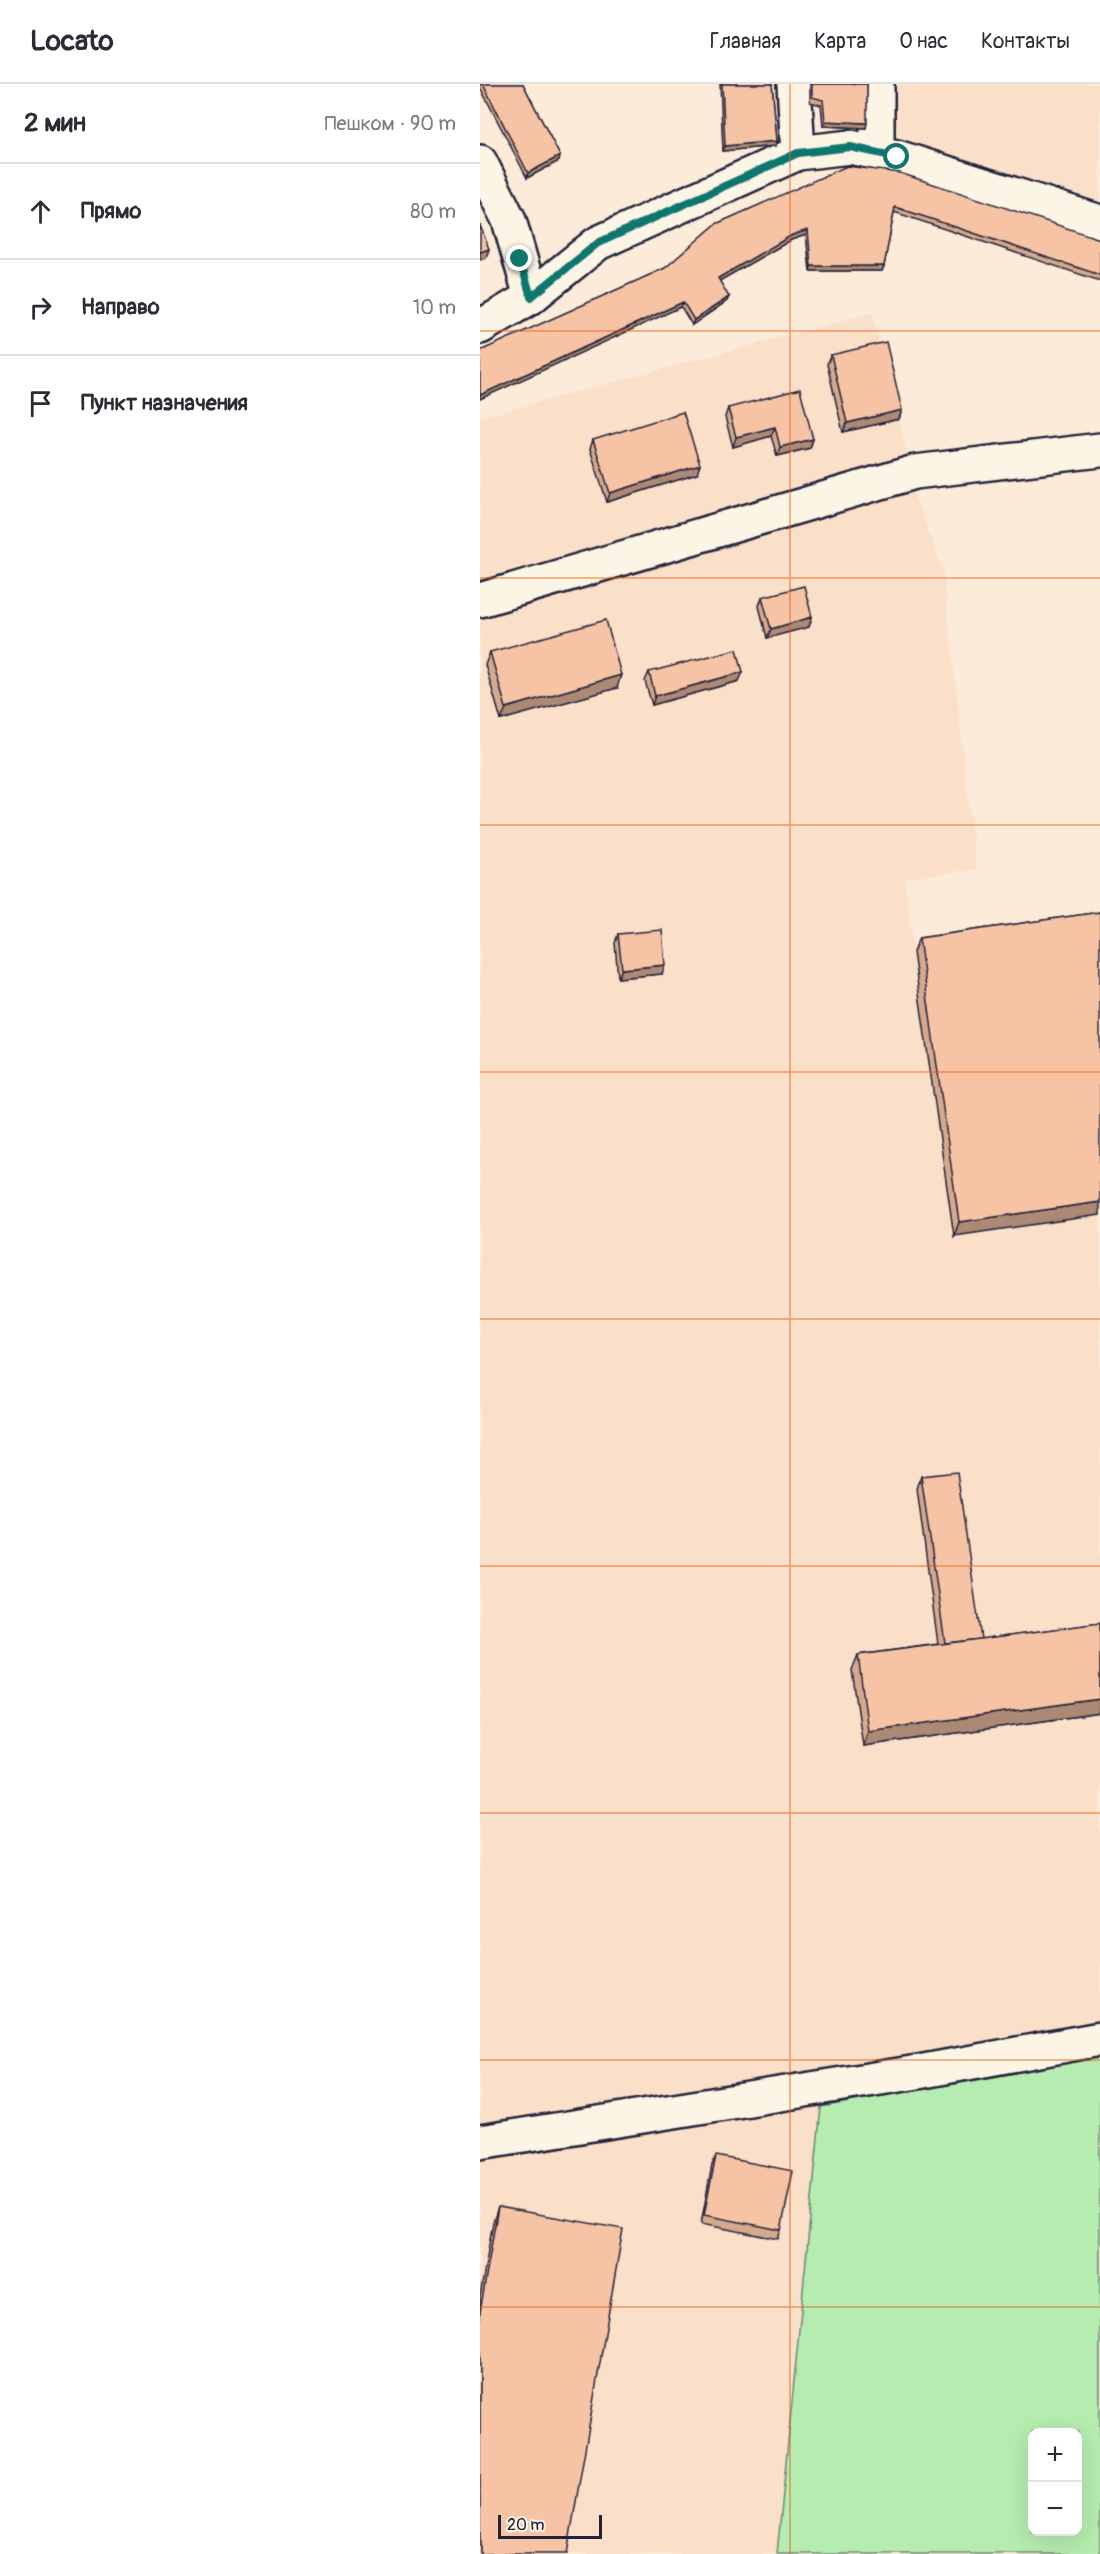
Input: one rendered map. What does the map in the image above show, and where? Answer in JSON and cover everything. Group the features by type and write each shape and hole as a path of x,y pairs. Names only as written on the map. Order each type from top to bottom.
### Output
{"lane":[{"path":"794,84 798,153"},
{"path":"877,84 877,153"},
{"path":"480,327 531,297 598,243 798,153 850,147 877,153 1100,222"},
{"path":"480,162 509,220 531,297"},
{"path":"480,600 915,472 1100,450"},
{"path":"480,2142 918,2072 1100,2039"}],"shaded area":[{"path":"894,84 1100,84 1100,201 894,143"},
{"path":"872,313 908,456 911,487 943,571 976,869 905,878 913,952 1100,944 1100,2057 821,2107 777,2554 480,2554 480,418"}],"green space":[{"path":"1100,2057 1100,2554 777,2554 821,2107"}],"building":[{"path":"483,84 523,84 560,156 528,173"},
{"path":"722,84 772,84 777,141 725,146"},
{"path":"812,84 867,84 867,123 825,121 823,100 812,97"},
{"path":"847,166 900,173 1100,239 1100,275 895,207 884,266 811,266 808,230 792,235 718,278 729,297 694,320 683,302 480,395 480,351 665,268 716,224"},
{"path":"480,225 489,249 480,252"},
{"path":"886,342 902,410 847,423 831,355"},
{"path":"800,389 813,439 780,447 775,427 736,437 728,408"},
{"path":"683,412 700,465 610,493 593,440"},
{"path":"804,586 812,617 771,629 762,597"},
{"path":"606,620 621,675 506,708 490,652"},
{"path":"737,649 743,672 655,696 649,672"},
{"path":"1100,912 1100,1202 959,1222 919,938"},
{"path":"662,930 665,965 622,969 618,934"},
{"path":"957,1472 981,1639 945,1643 921,1476"},
{"path":"1100,1623 1100,1699 868,1731 858,1655"},
{"path":"716,2156 793,2171 781,2230 704,2215"},
{"path":"498,2207 623,2229 567,2554 480,2554 480,2312"}],"route":[{"path":"520,259 531,297 598,243 798,153 850,147 897,157"}]}
